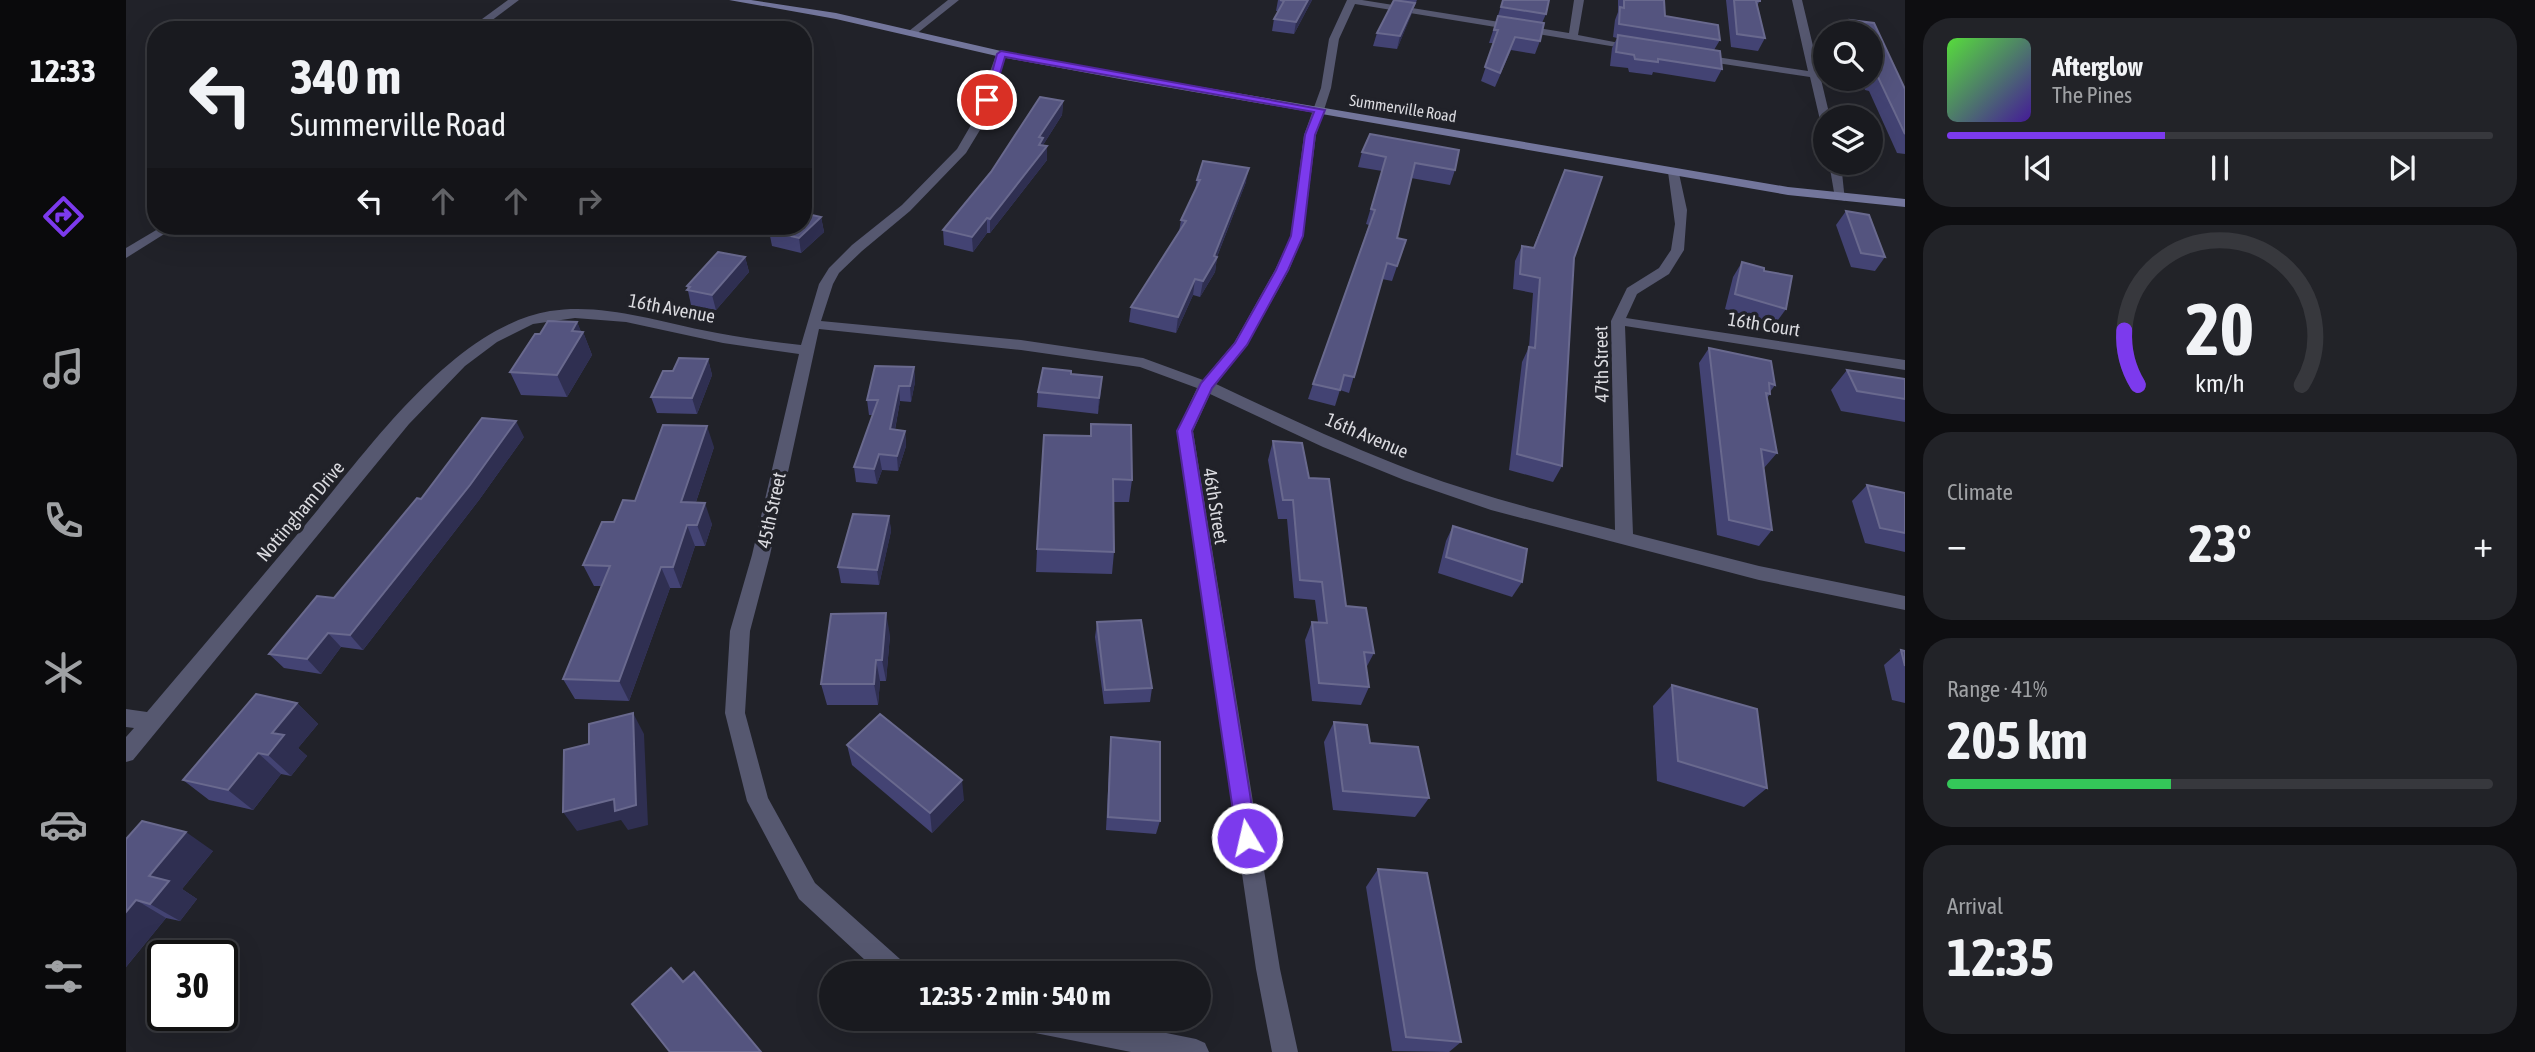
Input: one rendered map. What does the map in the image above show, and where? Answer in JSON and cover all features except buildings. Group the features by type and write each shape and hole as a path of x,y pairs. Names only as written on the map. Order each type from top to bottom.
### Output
{"main road":[{"name":"Summerville Road","path":"734,0 786,7 1001,54 1674,172 1841,198 1905,203"},
{"path":"786,7 797,0"}],"street":[{"path":"485,21 514,0"},
{"path":"912,33 954,0"},
{"path":"1573,37 1579,0"},
{"path":"1797,0 1813,67"},
{"path":"1351,1 1650,49"},
{"name":"46th Street","path":"1284,1052 1265,956 1185,431 1206,386 1240,345 1282,270 1297,236 1310,135 1320,110 1334,39 1351,1"},
{"name":"45th Street","path":"884,961 807,891 758,801 735,713 740,631 761,555 813,324 826,284 834,271 856,248 906,208 962,151 977,125 1001,54"},
{"path":"1688,55 1813,75"},
{"name":"47th Street","path":"1624,540 1618,321 1625,302 1637,286 1664,271 1680,250 1679,198 1674,172"},
{"path":"1837,175 1841,198"},
{"path":"126,254 157,235"},
{"name":"16th Avenue","path":"529,321 577,312 726,340 809,351"},
{"name":"Nottingham Drive","path":"126,753 403,420 449,371 485,342 529,321"},
{"name":"16th Court","path":"1618,321 1905,365"},
{"name":"16th Avenue","path":"813,324 1094,355 1143,363 1206,386 1329,443 1410,476 1497,506 1759,573 1905,603"},
{"path":"126,718 151,722"},
{"path":"1090,1031 1196,1052"}],"route":[{"path":"987,100 1001,54 1320,110 1310,135 1297,236 1282,270 1240,345 1206,386 1185,431 1247,838"}]}
